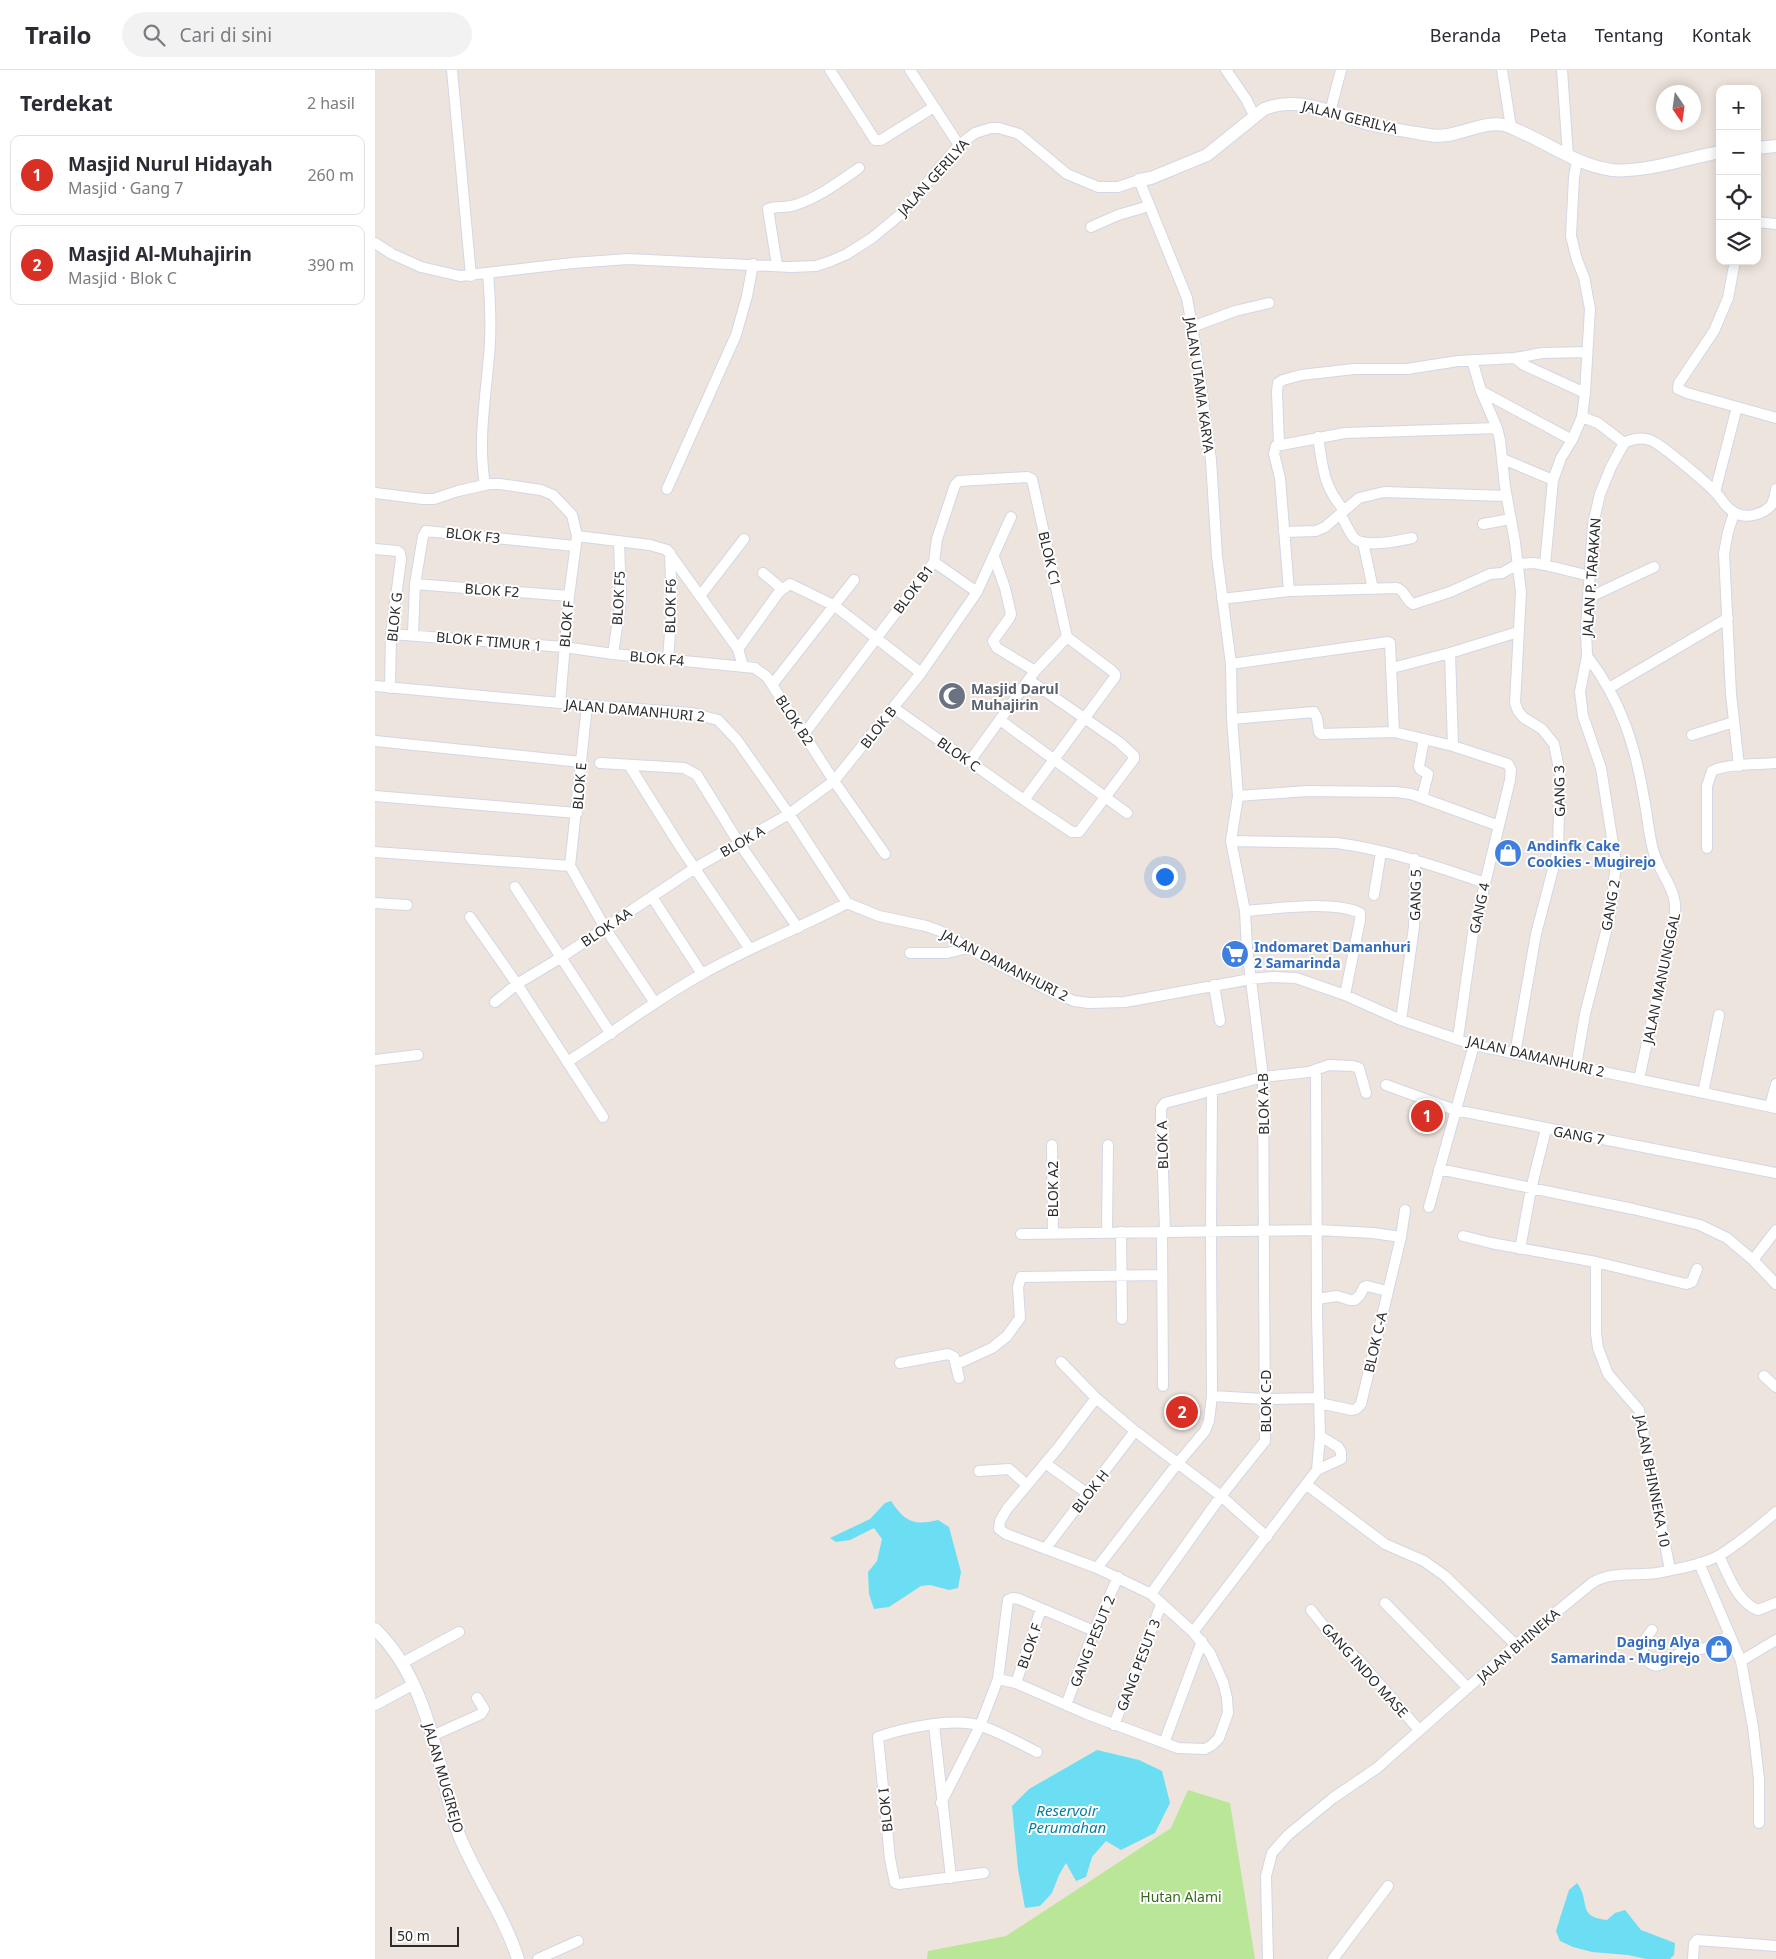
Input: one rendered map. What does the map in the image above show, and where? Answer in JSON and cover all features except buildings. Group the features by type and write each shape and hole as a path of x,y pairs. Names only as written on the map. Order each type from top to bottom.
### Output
{"street":[{"path":"452,70 471,276"},
{"path":"830,70 875,140 881,140 934,107"},
{"path":"910,70 959,145"},
{"path":"1226,70 1246,99 1254,115"},
{"path":"1330,112 1341,70"},
{"path":"1502,70 1511,127"},
{"path":"1545,564 1553,480 1561,458 1572,440 1582,417 1590,309 1584,277 1577,260 1571,236 1574,176 1562,70"},
{"name":"JALAN GERILYA","path":"375,243 391,254 421,267 460,276 573,263 628,259 791,267 816,266 847,254 872,238 901,214 959,145 975,133 999,128 1019,134 1067,174 1098,187 1109,188 1151,178 1207,155 1254,115 1273,106 1289,104 1305,104 1374,125 1434,136 1450,136 1495,124 1511,127 1572,159 1603,168 1629,171 1716,154"},
{"path":"1761,148 1776,146"},
{"path":"777,265 768,209 791,206 806,201 859,168"},
{"name":"JALAN UTAMA KARYA","path":"1139,180 1187,298 1211,460 1213,508 1231,664 1232,719 1238,796 1231,841"},
{"path":"1091,227 1118,215 1149,206"},
{"path":"1761,222 1776,224"},
{"path":"667,489 736,335 747,296 753,264"},
{"path":"1734,265 1728,298 1714,331 1678,386 1679,390 1776,418"},
{"path":"485,485 481,456 482,422 490,342 490,274"},
{"path":"1192,327 1235,311 1269,303"},
{"path":"1279,444 1277,392 1278,383 1283,380 1301,375 1354,369 1407,369 1472,360 1587,352"},
{"path":"1515,358 1585,393"},
{"name":"GANG 3","path":"1472,360 1481,391 1497,428 1518,564 1521,592 1515,703 1517,711 1524,718 1542,729 1554,744 1560,774 1560,821 1557,850 1535,934 1515,1054"},
{"path":"1481,391 1572,440"},
{"path":"1715,492 1737,407"},
{"path":"1582,417 1598,423 1624,443 1632,439 1650,440 1715,492 1734,513 1749,515 1765,511 1773,502 1776,489"},
{"path":"1289,591 1280,478 1274,454 1276,446 1345,433 1497,428"},
{"path":"1318,438 1325,482 1354,538 1363,542 1390,542 1411,538"},
{"name":"JALAN P. TARAKAN","path":"1587,656 1586,630 1593,524 1600,494 1611,467 1624,443"},
{"path":"1503,459 1553,480"},
{"name":"BLOK C1","path":"959,481 1027,477 1032,479 1067,637"},
{"name":"BLOK B1","path":"805,734 934,562 937,539 955,485 959,481"},
{"path":"375,493 433,499 485,485 500,484 547,492 553,495 572,515 575,541 619,541 658,546 670,552 737,649 746,666"},
{"path":"1283,532 1316,531 1325,527 1359,498 1384,492 1506,496"},
{"path":"1734,513 1724,553 1731,694 1739,766"},
{"path":"737,649 782,589 790,584 835,606 921,673 977,592 1011,517"},
{"path":"1483,524 1511,519"},
{"name":"BLOK F3","path":"415,584 423,536 426,531 575,541"},
{"path":"700,596 744,539"},
{"name":"BLOK F","path":"560,703 575,541"},
{"name":"BLOK F5","path":"613,654 621,598 619,541"},
{"path":"1363,542 1373,589"},
{"name":"BLOK G","path":"375,549 393,550 400,553 401,559 391,634 390,688"},
{"name":"BLOK F6","path":"668,659 672,607 670,552"},
{"path":"994,557 1005,588 1011,614 993,641 993,644 1083,718 1119,742 1134,756 1134,759 1106,798"},
{"path":"934,562 977,592"},
{"path":"1222,599 1289,591 1400,589 1409,602 1413,604 1450,592 1490,574 1502,573 1518,564 1545,564 1590,576"},
{"path":"1588,598 1654,567"},
{"path":"763,573 782,589"},
{"path":"772,685 854,580"},
{"path":"413,635 415,584"},
{"name":"BLOK F2","path":"415,584 569,596"},
{"path":"1609,688 1728,618"},
{"path":"1392,668 1450,653 1518,632"},
{"name":"BLOK F TIMUR 1","path":"391,634 564,648"},
{"path":"970,761 1032,676 1067,637 1115,674 1024,800"},
{"path":"1231,664 1388,642 1390,643 1392,668 1394,732"},
{"name":"BLOK F4","path":"564,648 746,666"},
{"path":"1232,719 1314,712 1321,734 1394,732 1453,746 1450,653"},
{"name":"JALAN MANUNGGAL","path":"1587,656 1609,688 1620,709 1629,734 1646,805 1654,853 1676,902 1674,920 1639,1079"},
{"name":"GANG 2","path":"1576,1066 1585,1014 1610,916 1616,862 1601,768 1582,708 1580,692 1587,656"},
{"name":"BLOK B2","path":"746,666 761,672 772,685 834,781 885,854"},
{"name":"BLOK B","path":"789,814 834,781 921,673"},
{"name":"JALAN DAMANHURI 2","path":"375,686 692,713 719,720 737,740 789,814 847,903 879,916 939,931 967,948 1048,990 1074,1001 1125,1002 1251,979 1273,977 1296,978 1345,995 1401,1020 1475,1045 1773,1107"},
{"name":"BLOK E","path":"570,866 587,705"},
{"name":"BLOK C","path":"894,708 1024,800 1076,832 1081,831 1106,798"},
{"path":"1000,720 1127,812"},
{"path":"1692,735 1734,722"},
{"path":"1422,798 1428,774 1420,769 1419,766 1424,739"},
{"path":"375,741 581,762"},
{"name":"GANG 4","path":"1453,746 1508,764 1511,770 1473,933 1458,1038"},
{"path":"600,763 683,768 697,775 739,842 798,928"},
{"path":"1707,848 1707,786 1712,772 1716,769 1776,763"},
{"path":"629,765 749,948"},
{"path":"1238,796 1307,791 1396,792 1422,798 1499,826"},
{"path":"375,796 577,813"},
{"name":"BLOK A","path":"652,897 695,868 789,814"},
{"path":"1231,841 1337,843 1415,860 1485,883"},
{"name":"BLOK A-B","path":"1231,841 1245,911 1263,1077 1264,1231"},
{"path":"375,852 570,866 605,928 655,1003"},
{"path":"1374,895 1381,852"},
{"name":"GANG 5","path":"1401,1020 1414,927 1415,860"},
{"path":"515,887 611,1034"},
{"path":"652,897 702,974"},
{"name":"BLOK AA","path":"495,1002 517,984 652,897"},
{"path":"375,903 407,905"},
{"path":"567,1062 702,974 749,948 798,928 847,903"},
{"path":"1245,911 1297,907 1338,908 1360,914 1345,995"},
{"path":"470,917 517,984 603,1117"},
{"path":"910,953 947,953 967,948"},
{"path":"1214,986 1220,1021"},
{"path":"1703,1093 1719,1015"},
{"path":"1429,1207 1475,1045"},
{"path":"375,1060 417,1055"},
{"name":"BLOK A","path":"1163,1231 1161,1108 1165,1103 1263,1077 1316,1071 1329,1065 1359,1068 1365,1093"},
{"path":"1193,1632 1317,1470 1320,1436 1316,1071"},
{"path":"1773,1107 1776,1084"},
{"name":"GANG 7","path":"1386,1085 1455,1110 1776,1173"},
{"path":"1097,1568 1177,1464 1205,1431 1209,1421 1213,1396 1212,1092"},
{"path":"1519,1248 1546,1129"},
{"name":"BLOK A2","path":"1053,1145 1053,1233"},
{"path":"1107,1232 1108,1146"},
{"path":"1439,1169 1588,1199 1700,1225 1727,1238 1753,1260 1776,1284"},
{"name":"BLOK C-A","path":"1319,1400 1352,1410 1359,1407 1401,1237 1405,1210"},
{"path":"1021,1234 1317,1230 1373,1233 1401,1237"},
{"path":"1753,1260 1776,1230"},
{"path":"1163,1231 1163,1386"},
{"name":"BLOK C-D","path":"1151,1594 1221,1496 1265,1441 1264,1231"},
{"path":"1121,1232 1122,1318"},
{"path":"1463,1236 1596,1262 1686,1284 1692,1282 1697,1269"},
{"name":"JALAN BHINNEKA 10","path":"1596,1262 1596,1333 1598,1348 1608,1374 1639,1410 1670,1570"},
{"path":"957,1364 992,1348 1007,1336 1020,1318 1018,1287 1021,1277 1162,1275"},
{"path":"1317,1299 1337,1296 1355,1300 1360,1295 1363,1287 1367,1286 1387,1291"},
{"path":"900,1363 948,1354 955,1357 959,1378"},
{"path":"1061,1362 1096,1398 1135,1432 1221,1496 1267,1537"},
{"path":"1764,1376 1776,1387"},
{"path":"1213,1396 1319,1400"},
{"path":"998,1679 1016,1683 1115,1725 1178,1748 1205,1749 1212,1746 1219,1738 1225,1726 1228,1713 1227,1698 1218,1668 1202,1641 1151,1594 1097,1568 1006,1534 999,1529 1003,1514 1096,1398"},
{"name":"BLOK H","path":"1045,1549 1135,1432"},
{"path":"1317,1470 1338,1461 1342,1456 1338,1448 1320,1436"},
{"path":"1045,1463 1088,1494"},
{"path":"979,1471 1009,1469 1027,1485"},
{"path":"1307,1485 1385,1544 1424,1561 1445,1576 1516,1645"},
{"name":"JALAN BHINEKA","path":"1268,1959 1265,1894 1267,1864 1272,1853 1287,1835 1333,1798 1377,1768 1516,1645 1599,1579 1606,1576 1670,1570 1719,1556 1776,1512"},
{"path":"1719,1556 1733,1585 1752,1608 1759,1610 1776,1603"},
{"path":"1699,1563 1741,1661 1753,1727 1759,1779 1759,1823"},
{"name":"GANG PESUT 2","path":"1066,1705 1094,1631 1118,1578"},
{"path":"941,1802 980,1726 998,1679 1008,1600 1015,1598 1094,1631"},
{"path":"1385,1603 1468,1688"},
{"name":"GANG PESUT 3","path":"1115,1725 1161,1605"},
{"name":"BLOK F","path":"1016,1683 1041,1609"},
{"name":"GANG INDO MASE","path":"1311,1610 1335,1640 1358,1660 1419,1730"},
{"name":"JALAN MUGIREJO","path":"375,1629 387,1641 402,1662 423,1705 450,1810 460,1836 518,1959"},
{"path":"1652,1630 1644,1641 1642,1649 1647,1660 1656,1665 1665,1664 1681,1652 1705,1648 1730,1635"},
{"path":"402,1662 459,1632"},
{"path":"1741,1661 1776,1640"},
{"path":"1164,1743 1202,1641"},
{"path":"375,1705 413,1684"},
{"path":"432,1736 481,1714 484,1709 477,1698"},
{"name":"BLOK I","path":"984,1873 895,1883 891,1869 878,1737 934,1725 962,1722 980,1726 1037,1752"},
{"path":"934,1725 941,1802 951,1878"},
{"path":"1333,1959 1388,1886"},
{"path":"1693,1959 1694,1944 1697,1940 1776,1946"},
{"path":"538,1959 578,1941"}],"green space":[{"name":"Hutan Alami","path":"1188,1790 1230,1803 1255,1959 927,1959 928,1951 1006,1936 1171,1828"}],"water":[{"path":"891,1501 901,1514 911,1521 923,1523 938,1520 949,1527 961,1572 958,1588 949,1590 930,1585 921,1586 889,1607 874,1609 869,1594 868,1572 877,1561 882,1539 874,1528 850,1540 836,1542 830,1538 870,1519 885,1503"},
{"name":"Reservoir Perumahan","path":"1097,1750 1139,1760 1162,1771 1170,1803 1155,1833 1121,1850 1106,1841 1092,1857 1086,1877 1076,1881 1066,1863 1052,1893 1040,1906 1025,1908 1018,1869 1012,1806 1029,1789"},
{"path":"1577,1883 1588,1912 1591,1915 1607,1920 1615,1913 1625,1910 1641,1930 1675,1943 1674,1955 1670,1959 1646,1959 1628,1955 1592,1952 1560,1941 1556,1931 1569,1890"}],"place":[{"name":"Masjid Darul Muhajirin","path":"952,696"},
{"name":"Andinfk Cake Cookies - Mugirejo","path":"1508,853"},
{"name":"Indomaret Damanhuri 2 Samarinda","path":"1235,954"},
{"name":"Masjid Nurul Hidayah","path":"1427,1116"},
{"name":"Masjid Al-Muhajirin","path":"1182,1412"},
{"name":"Daging Alya Samarinda - Mugirejo","path":"1719,1649"}]}
